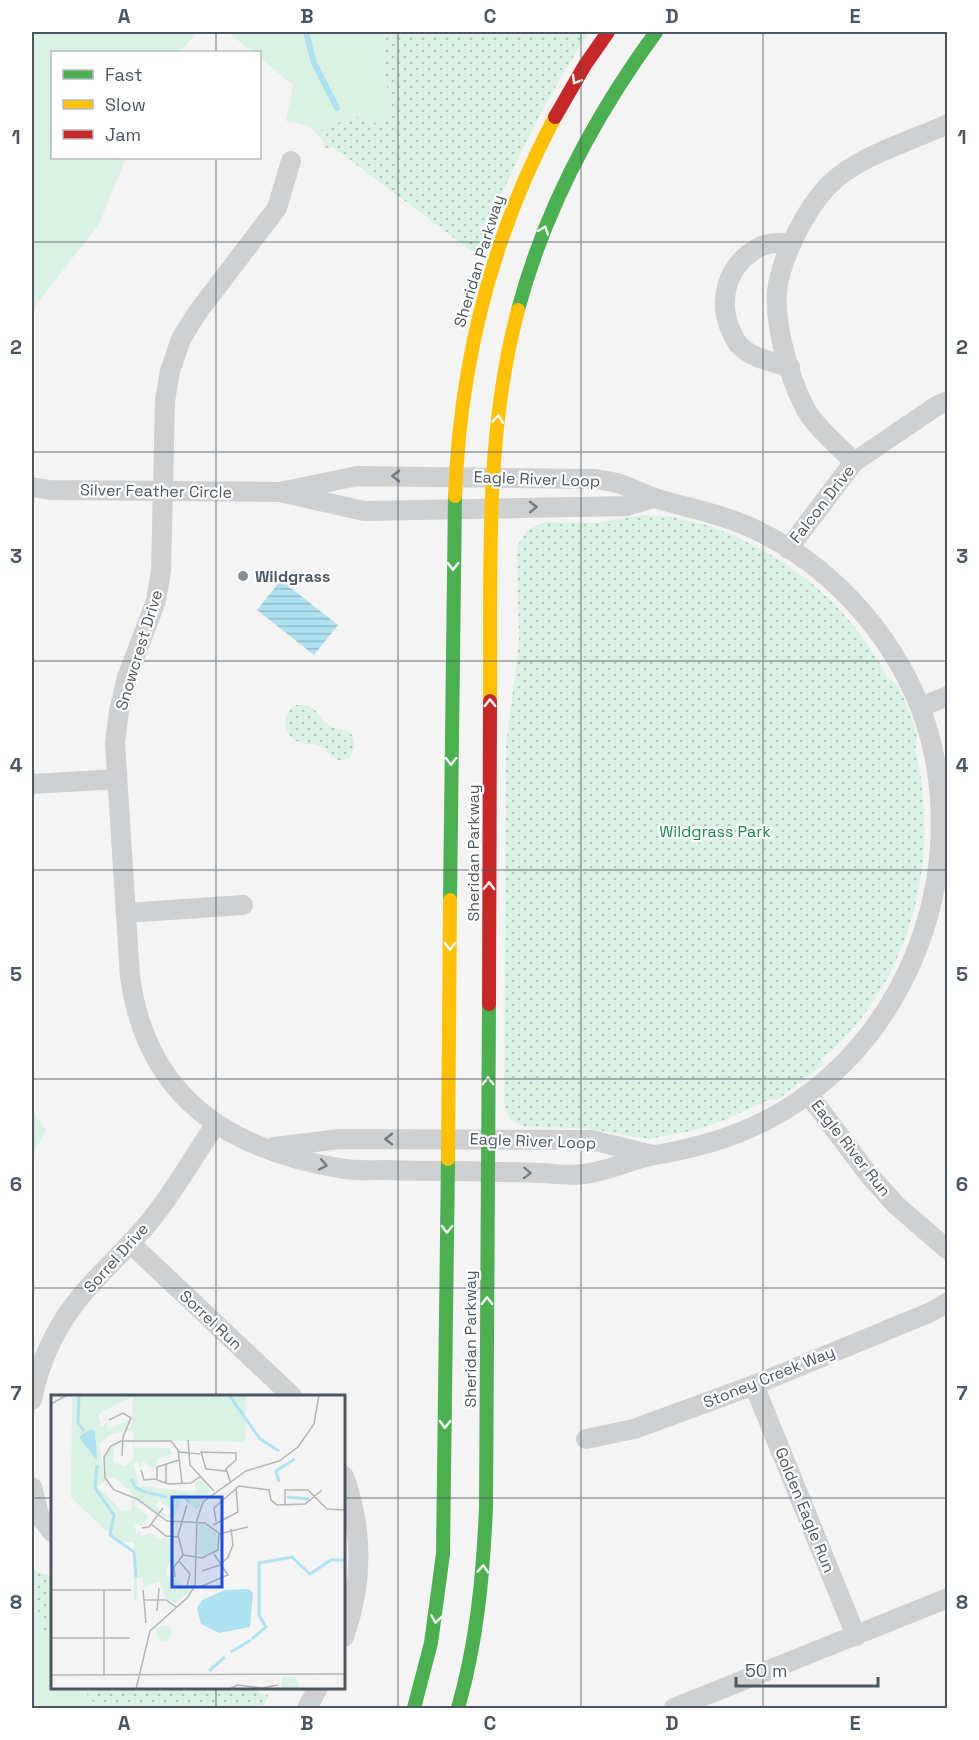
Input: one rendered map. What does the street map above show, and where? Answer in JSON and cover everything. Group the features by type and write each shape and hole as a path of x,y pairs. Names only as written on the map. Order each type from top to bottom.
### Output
{"main road":[{"name":"Sheridan Parkway","path":"414,1708 431,1651 442,1576 454,477 459,421 467,360 483,292 505,224 533,160 555,118 583,69 608,32"},
{"name":"Sheridan Parkway","path":"458,1708 470,1666 484,1560 492,507 495,440 504,372 519,303 554,203 589,131 656,32"}],"street":[{"path":"854,462 820,428 806,408 790,367 779,325 778,285 792,243 807,214 828,186 861,161 948,124"},
{"name":"Snowcrest Drive","path":"291,161 277,208 197,314 181,339 170,371 165,401 161,571 156,601 127,677 118,711 115,743 130,977 140,1026 152,1054 170,1082 192,1106 216,1124 239,1137 267,1148 305,1161 348,1170 447,1171"},
{"path":"790,367 759,357 738,345 728,323 724,304 728,283 738,263 757,248 774,243 792,243"},
{"name":"Falcon Drive","path":"788,549 854,462 938,405 948,401"},
{"name":"Silver Feather Circle","path":"32,487 50,490 280,492 357,476 454,477"},
{"name":"Eagle River Loop","path":"447,1171 585,1174 653,1155 706,1145 744,1131 776,1115 808,1094 839,1068 863,1043 884,1016 905,981 920,950 931,917 939,877 943,831 936,763 920,707 903,670 882,636 860,609 831,580 788,549 744,525 711,513 653,498 624,484 596,478 454,477"},
{"name":"Silver Feather Circle","path":"280,492 363,510 454,508"},
{"name":"Eagle River Loop","path":"454,508 627,506 653,498"},
{"path":"920,707 948,696"},
{"path":"32,784 117,779"},
{"path":"126,913 243,905"},
{"name":"Eagle River Run","path":"808,1094 868,1175 896,1205 948,1250"},
{"name":"Sorrel Drive","path":"32,1400 36,1379 47,1349 64,1318 86,1290 154,1216 216,1124"},
{"name":"Snowcrest Drive","path":"267,1148 340,1139 448,1139"},
{"name":"Eagle River Loop","path":"448,1139 591,1140 653,1155"},
{"name":"Sorrel Run","path":"130,1243 291,1395"},
{"name":"Stoney Creek Way","path":"586,1439 634,1429 754,1385 931,1312 948,1302"},
{"name":"Golden Eagle Run","path":"754,1385 856,1636"},
{"path":"345,1479 357,1526 359,1557 357,1588 345,1634"},
{"path":"32,1487 39,1515 51,1531"},
{"path":"674,1708 948,1598"},
{"path":"307,1708 317,1689"}],"green space":[{"path":"32,32 197,32 181,51 51,51 51,159 126,159 99,224 32,310"},
{"path":"227,32 388,32 382,66 390,99 390,118 375,123 359,117 315,132 307,125 286,121 293,85 261,59 261,51 252,51"},
{"path":"388,32 589,32 527,140 477,255 333,147 325,148 322,139 315,132 359,117 375,123 390,118 390,99 382,65"},
{"name":"Wildgrass Park","path":"644,515 671,517 698,523 752,544 801,575 842,612 867,644 887,677 896,684 917,733 916,749 923,794 924,836 921,877 912,918 898,957 878,994 853,1028 823,1058 822,1066 777,1100 770,1099 727,1119 696,1130 648,1139 585,1128 525,1127 510,1119 504,1102 506,745 519,644 517,549 528,530 545,522 597,523"},
{"path":"296,705 309,706 330,726 352,734 354,743 351,756 336,759 318,745 301,743 293,739 287,730 286,718 291,708"},
{"path":"32,1111 46,1130 32,1157"},
{"path":"32,1567 37,1572 36,1580 45,1632 51,1647 51,1689 82,1689 99,1708 32,1708"},
{"path":"37,1572 51,1576 51,1647 38,1612"},
{"path":"82,1689 252,1689 269,1696 261,1708 99,1708"}],"water":[{"path":"285,575 290,580 287,585 338,625 314,655 257,610"}],"waterway":[{"path":"306,32 314,63 337,108"}],"traffic: fast":[{"path":"518,310 542,235 574,165 612,97 656,32"},
{"path":"450,900 455,496"},
{"path":"458,1708 465,1683 478,1609 486,1508 489,1004"},
{"path":"414,1708 431,1643 443,1554 448,1159"}],"traffic: slow":[{"path":"455,496 464,397 483,300 514,207 555,117"},
{"path":"490,701 490,554 494,455 499,406 518,310"},
{"path":"448,1159 450,900"}],"traffic: jam":[{"path":"555,117 585,65 608,32"},
{"path":"489,1004 490,701"}],"place":[{"name":"Wildgrass","path":"243,576"}]}
